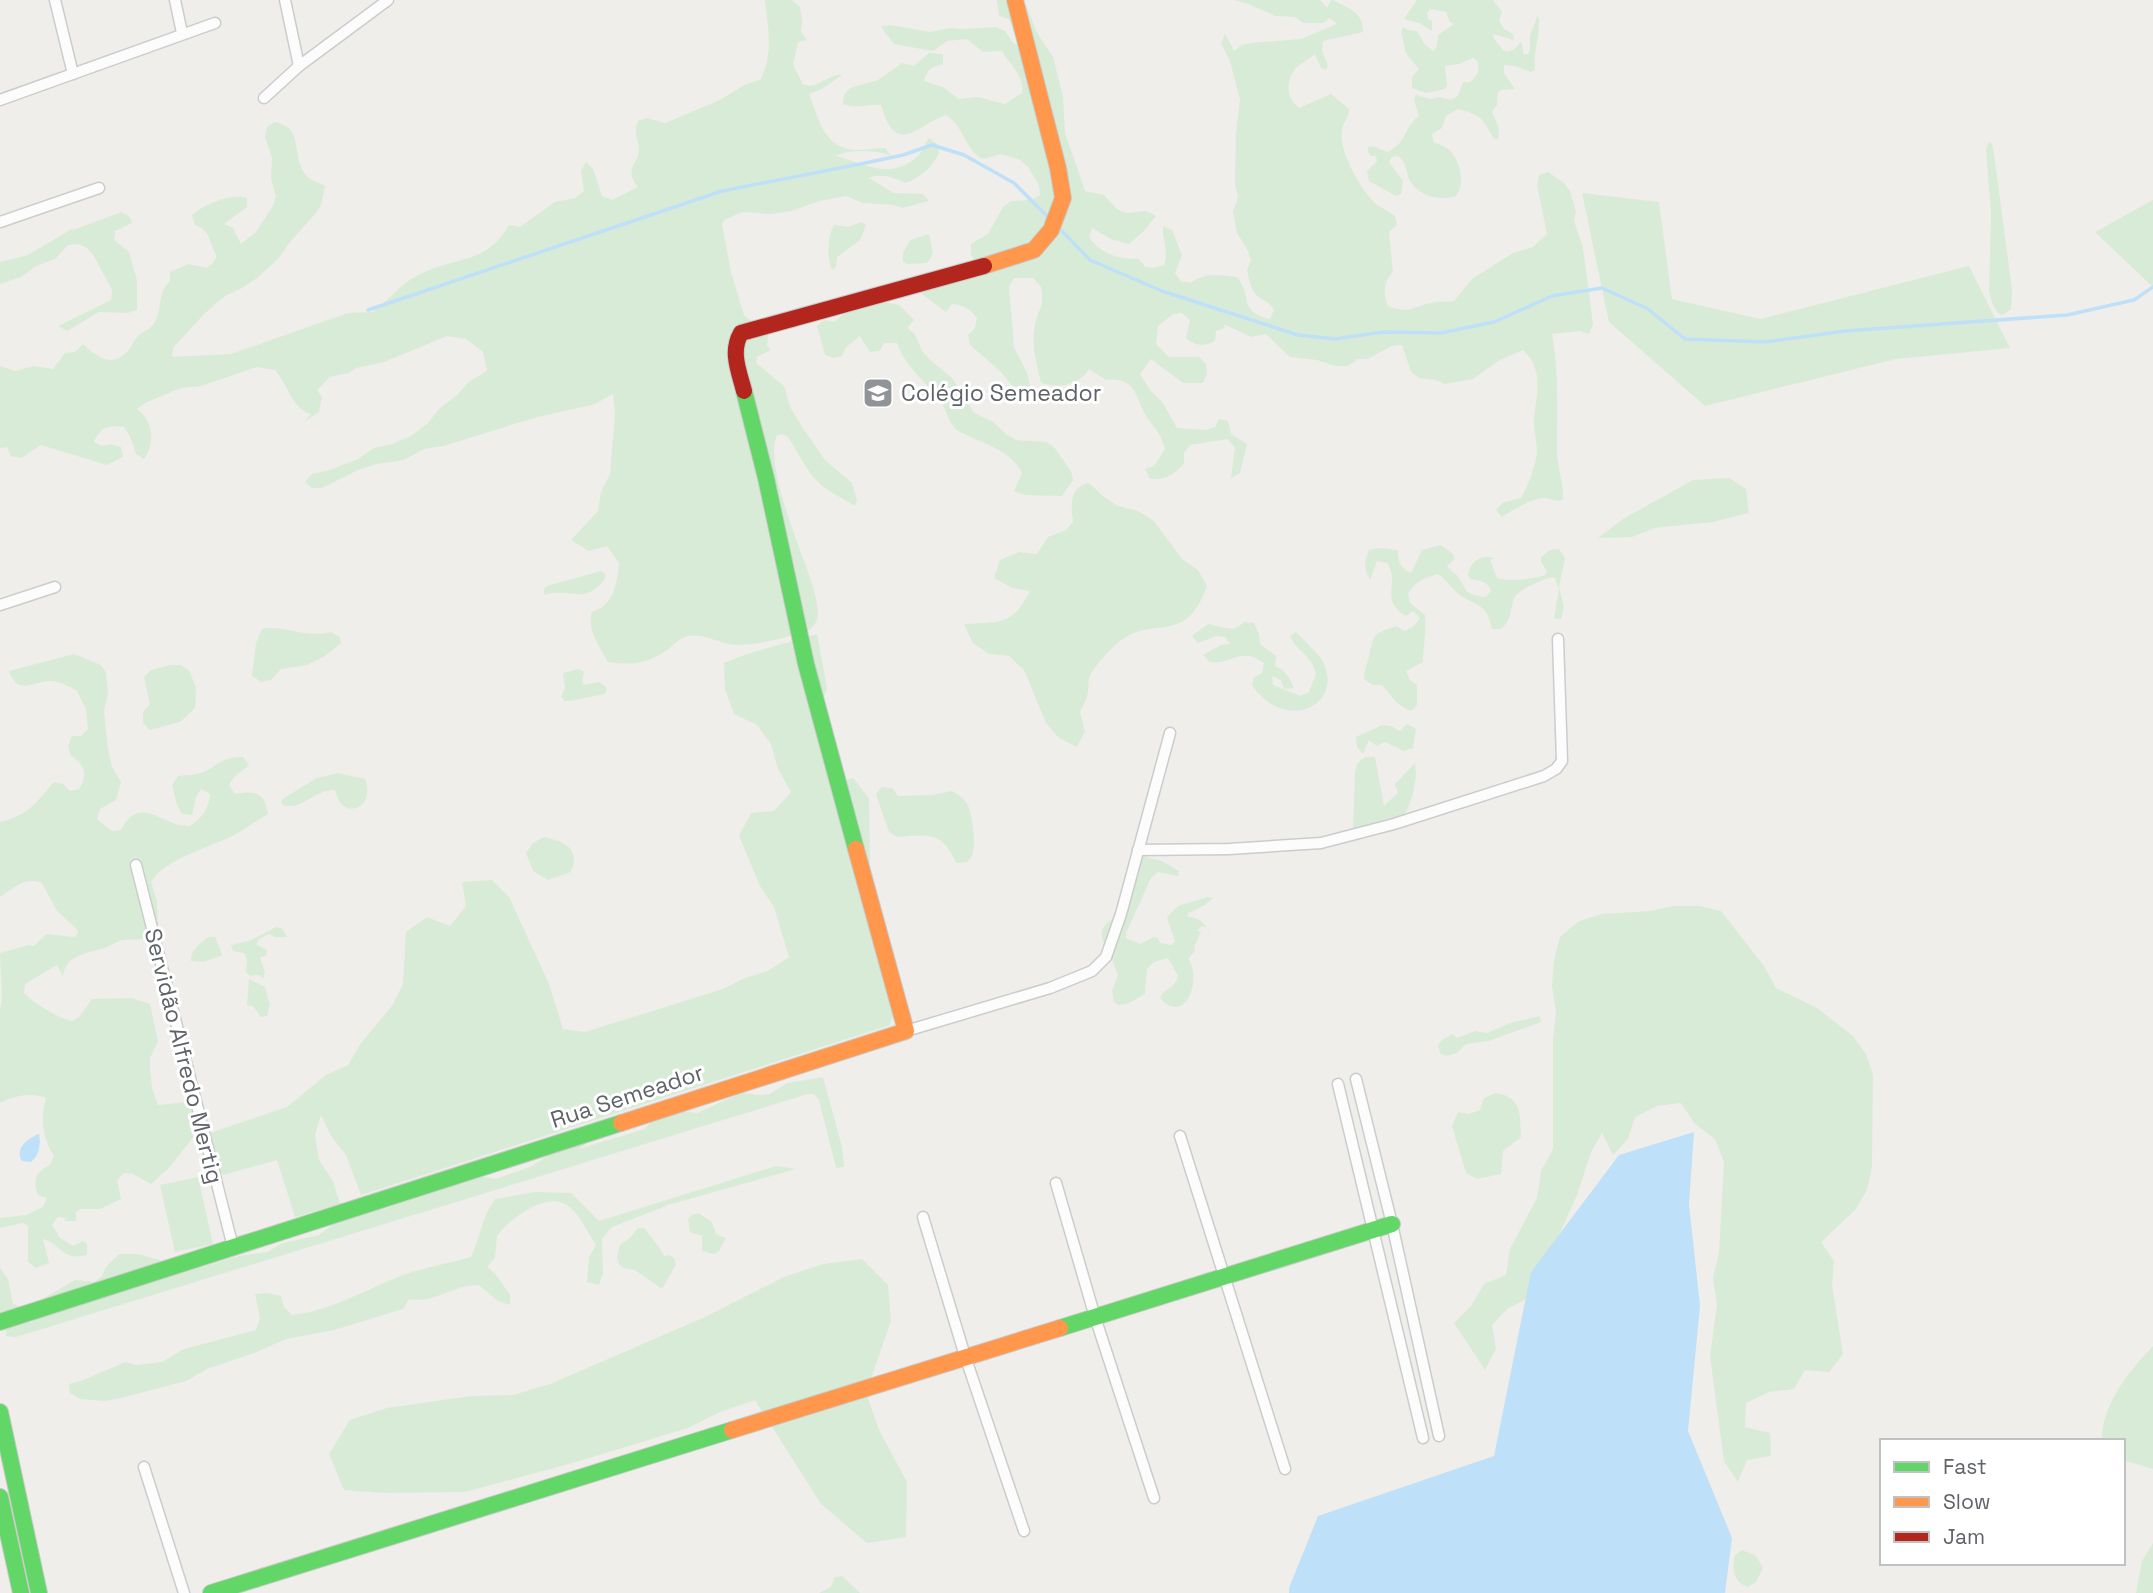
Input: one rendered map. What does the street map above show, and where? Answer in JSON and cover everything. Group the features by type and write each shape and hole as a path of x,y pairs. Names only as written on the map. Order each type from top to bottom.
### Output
{"street":[{"path":"55,0 73,74"},
{"path":"175,0 182,33"},
{"path":"285,0 299,66"},
{"path":"264,98 299,66 388,0"},
{"path":"1015,0 1055,156 1063,198 1051,230 1034,250 741,333 735,343 806,664 906,1031 1050,988 1092,971 1107,957 1170,733"},
{"path":"0,100 215,23"},
{"path":"0,222 99,188"},
{"path":"0,605 55,587"},
{"path":"1138,850 1229,849 1321,843 1394,824 1544,776 1556,769 1562,761 1558,639"},
{"name":"Servidão Alfredo Mertig","path":"136,864 233,1247"},
{"name":"Rua Semeador","path":"0,1322 906,1031"},
{"path":"1356,1079 1392,1224 1439,1436"},
{"path":"1338,1084 1423,1438"},
{"path":"1180,1136 1285,1469"},
{"path":"1055,1183 1153,1498"},
{"path":"923,1217 965,1356 1024,1531"},
{"path":"211,1593 1392,1224"},
{"path":"0,1412 39,1593"},
{"path":"144,1467 184,1593"},
{"path":"0,1497 21,1593"}],"green space":[{"path":"765,0 792,0 800,7 802,21 803,15 801,32 807,40 798,42 793,65 803,84 814,85 842,75 822,89 809,94 824,131 837,144 846,148 885,148 891,156 863,151 836,156 876,168 896,168 917,157 929,138 937,144 939,153 925,172 905,183 887,176 869,178 894,193 923,194 929,201 902,208 863,203 846,196 819,201 791,211 771,214 742,212 724,220 722,224 731,272 744,315 768,335 767,346 771,350 757,357 756,363 784,386 790,407 802,427 825,460 852,483 857,500 855,506 822,486 813,477 787,436 777,435 774,449 775,467 817,604 817,620 811,629 746,645 688,636 648,660 625,664 608,662 595,638 591,618 592,612 610,599 619,563 607,546 589,551 571,540 598,511 601,492 610,474 615,414 613,394 595,404 534,418 443,446 424,449 404,460 358,470 322,488 312,488 305,482 312,474 330,470 358,459 374,448 411,436 427,424 440,408 470,381 487,371 483,352 466,339 447,336 384,362 356,368 346,375 347,373 330,377 317,390 322,397 319,412 304,422 311,414 294,401 275,370 257,367 201,386 181,388 137,409 147,420 151,433 150,446 144,459 136,454 124,427 119,426 102,430 94,442 102,446 111,444 121,447 123,457 107,465 41,445 21,458 11,456 7,447 0,448 0,366 15,371 34,366 53,369 65,353 75,352 83,344 103,359 114,360 120,357 156,320 163,291 170,281 170,272 188,264 207,268 217,256 207,234 195,225 192,215 218,200 247,198 247,207 224,224 233,228 241,244 256,232 276,197 271,178 272,158 265,137 267,127 275,122 284,125 294,136 298,159 305,174 325,186 321,205 278,259 257,278 225,296 204,314 173,348 172,357 231,354 348,313 373,312 415,277 479,254 490,248 509,225 520,227 555,202 575,198 584,191 581,171 586,162 593,169 602,196 612,200 638,187 631,171 639,150 636,133 638,121 647,118 665,123 720,100 746,84 760,80 769,51"},
{"path":"997,0 1024,0 1037,33 1053,57 1063,97 1065,133 1085,191 1104,195 1117,209 1126,213 1146,211 1156,216 1129,244 1111,239 1092,228 1089,237 1099,248 1111,255 1139,259 1145,267 1154,268 1164,265 1166,251 1163,226 1172,230 1182,255 1175,273 1181,281 1191,283 1213,275 1237,277 1249,307 1260,316 1270,319 1274,310 1251,286 1247,270 1251,261 1237,233 1233,212 1238,197 1235,185 1236,133 1240,100 1230,61 1221,43 1225,34 1234,51 1251,43 1301,39 1337,24 1330,18 1323,23 1303,23 1295,17 1275,16 1234,0 1320,0 1327,8 1333,0 1361,19 1363,32 1323,41 1322,51 1328,66 1326,70 1321,68 1315,54 1293,72 1289,92 1292,101 1299,108 1331,94 1349,109 1342,130 1347,160 1364,190 1376,204 1395,216 1397,225 1389,232 1393,272 1385,288 1388,306 1402,310 1454,301 1472,279 1513,253 1533,247 1547,234 1537,185 1539,175 1548,172 1564,183 1570,191 1576,212 1574,221 1583,248 1593,324 1589,334 1580,331 1552,334 1557,378 1557,457 1563,500 1536,499 1502,517 1496,510 1502,503 1521,498 1536,457 1534,422 1538,382 1534,365 1523,350 1498,361 1473,379 1445,384 1419,378 1411,372 1402,345 1392,346 1368,359 1358,359 1348,366 1335,366 1317,360 1290,357 1266,334 1252,337 1223,324 1225,328 1216,331 1215,340 1204,345 1197,344 1186,339 1190,320 1182,313 1173,314 1158,326 1156,344 1169,357 1199,357 1206,364 1207,374 1203,383 1183,383 1151,359 1140,374 1150,390 1163,403 1177,428 1205,430 1215,427 1219,419 1228,421 1231,434 1247,444 1240,473 1231,478 1235,448 1228,439 1190,445 1184,453 1184,463 1177,471 1165,478 1150,479 1145,469 1154,466 1165,449 1134,391 1124,382 1106,380 1089,369 1080,379 1060,386 1041,382 1034,332 1042,304 1041,287 1033,278 1014,278 1009,286 1014,347 1027,373 1031,391 1023,394 1014,388 1001,372 970,345 968,335 975,328 977,318 963,306 952,304 946,312 922,294 919,285 976,263 971,254 971,244 988,234 1003,207 1011,201 1031,200 1040,195 1039,185 1028,167 1020,160 1001,154 983,159 977,156 957,126 946,115 916,131 900,134 887,121 881,105 843,104 844,95 850,88 878,80 902,63 914,66 929,53 943,54 943,64 930,70 924,81 943,87 959,99 978,97 1005,104 1022,93 1019,76 1002,51 983,52 967,39 947,41 933,51 894,44 881,27 890,25 930,32 951,28 996,27 1005,31 1013,43 1019,46 1009,19 999,16"},
{"path":"1417,0 1493,0 1502,12 1499,21 1504,29 1513,34 1514,40 1493,34 1494,39 1504,51 1514,49 1521,41 1524,54 1529,52 1531,33 1537,16 1539,18 1535,70 1531,72 1504,65 1504,73 1515,89 1498,92 1497,105 1492,112 1499,129 1498,139 1494,139 1481,119 1458,109 1446,116 1442,128 1432,134 1434,143 1450,151 1458,163 1461,184 1456,196 1437,198 1419,191 1410,181 1405,164 1398,156 1392,157 1389,162 1403,181 1401,194 1396,196 1369,181 1367,171 1377,161 1376,156 1371,156 1368,152 1368,147 1373,146 1387,152 1394,148 1419,116 1414,100 1416,95 1450,100 1458,96 1463,82 1469,83 1478,71 1477,61 1473,58 1445,66 1445,89 1426,93 1412,88 1412,77 1419,69 1406,54 1401,32 1403,27 1417,31 1425,45 1434,51 1438,35 1454,24 1450,22 1446,12 1430,9 1427,13 1428,19 1432,21 1432,31 1419,23 1404,19"},
{"path":"1989,142 1994,154 2012,289 2011,309 2003,315 1998,313 1993,305 1989,291 1991,213 1986,149"},
{"path":"1582,193 1659,202 1672,299 1760,319 1969,266 2010,348 1896,359 1705,406 1609,322"},
{"path":"2153,200 2153,287 2095,232"},
{"path":"121,212 130,217 132,223 115,231 114,240 129,252 137,280 137,310 128,313 99,312 67,331 58,326 111,300 112,290 94,256 87,248 78,244 68,245 55,259 36,266 21,277 0,284 0,262 28,255 75,227 71,231"},
{"path":"862,222 866,225 860,240 837,257 836,267 832,270 828,248 834,225 848,227"},
{"path":"929,234 933,254 927,263 903,262 903,253 910,240"},
{"path":"884,302 899,305 914,320 907,328 915,334 922,351 929,359 952,378 974,413 992,421 1016,440 1046,442 1054,447 1071,471 1073,480 1062,496 1025,495 1014,491 1022,473 1017,465 995,448 957,430 943,405 906,361 897,343 884,343 880,351 870,352 860,336 846,347 842,356 833,358 825,355 817,326 824,320 834,322 850,309"},
{"path":"1729,478 1746,489 1749,513 1713,522 1655,528 1632,537 1598,538 1623,519 1693,480"},
{"path":"1089,483 1118,506 1138,511 1154,521 1182,559 1198,570 1207,586 1189,617 1178,623 1131,634 1098,663 1090,676 1087,695 1080,712 1085,731 1077,747 1059,738 1046,723 1024,670 1009,656 989,654 973,643 964,624 996,622 1017,611 1030,591 1012,588 994,578 1000,560 1019,552 1037,554 1048,537 1066,530 1073,522 1072,503 1075,493 1082,485"},
{"path":"1441,545 1453,554 1454,560 1447,566 1458,576 1468,592 1485,597 1491,591 1488,585 1471,579 1468,575 1477,560 1495,558 1490,560 1497,578 1528,579 1545,575 1547,571 1541,557 1550,550 1559,549 1565,558 1559,587 1564,607 1561,619 1554,618 1559,589 1554,577 1550,578 1520,591 1514,598 1505,625 1501,629 1492,629 1488,615 1482,608 1460,595 1438,574 1420,581 1408,594 1410,603 1425,615 1423,662 1406,671 1410,680 1417,685 1417,705 1411,711 1398,703 1382,685 1373,685 1364,679 1376,636 1396,626 1405,631 1414,626 1420,618 1413,611 1406,616 1393,603 1391,571 1387,563 1377,561 1370,580 1366,561 1369,550 1398,550 1400,564 1411,573 1422,550"},
{"path":"601,571 605,574 605,579 590,592 544,595 547,586"},
{"path":"1244,622 1254,623 1260,644 1276,656 1275,666 1287,674 1294,688 1284,689 1281,680 1272,676 1273,685 1300,696 1309,692 1316,674 1311,662 1290,636 1296,632 1318,654 1327,673 1327,685 1324,695 1317,703 1297,711 1273,705 1252,686 1254,677 1262,673 1264,663 1249,656 1210,662 1203,655 1221,645 1230,644 1225,637 1216,636 1198,643 1192,636 1208,624 1235,628"},
{"path":"262,629 314,634 331,632 340,637 341,643 325,656 307,665 281,669 271,680 261,682 252,676 256,643"},
{"path":"817,634 827,688 819,712 829,762 830,784 853,778 869,798 870,866 866,889 896,1007 890,1025 361,1195 346,1155 331,1136 321,1115 315,1135 319,1160 333,1181 340,1204 295,1217 277,1160 223,1175 210,1168 204,1135 287,1107 326,1075 348,1065 361,1043 392,1006 403,984 406,932 427,917 450,926 466,906 462,882 492,880 509,897 549,984 563,1029 585,1032 723,989 768,971 789,957 774,907 760,886 739,836 751,813 774,811 791,792 778,769 771,744 757,725 734,714 725,690 724,663"},
{"path":"74,654 101,665 106,673 108,693 104,711 108,749 112,767 121,782 116,800 100,809 97,819 112,831 121,830 128,819 144,813 190,826 204,813 210,794 201,789 196,797 192,815 182,814 172,785 178,776 203,772 237,757 243,757 249,765 234,777 229,785 235,794 258,794 264,801 268,814 236,834 177,860 157,874 151,882 157,901 158,929 151,938 121,941 79,956 65,968 63,976 57,965 25,984 24,993 33,1001 54,1014 73,1021 92,999 132,998 150,1004 158,1041 150,1058 150,1068 152,1088 158,1105 187,1102 196,1104 199,1130 169,1168 151,1184 133,1174 124,1173 117,1180 121,1199 100,1209 80,1209 76,1212 76,1221 64,1221 67,1218 58,1217 52,1225 60,1238 73,1246 83,1241 87,1244 87,1255 72,1256 43,1239 49,1263 36,1268 28,1262 28,1226 23,1223 0,1228 0,1218 26,1215 43,1207 47,1198 38,1195 35,1180 41,1170 50,1165 54,1156 47,1143 44,1128 46,1098 23,1096 0,1103 0,953 34,946 46,934 74,937 78,934 77,929 57,911 42,883 25,882 0,897 0,822 25,812 54,782 63,784 70,791 79,789 84,779 84,771 71,756 68,746 72,736 81,736 88,729 86,709 77,691 52,681 21,685 16,683 9,671"},
{"path":"180,665 189,670 196,688 195,708 180,722 150,730 143,723 143,712 150,704 144,677 151,670"},
{"path":"579,669 584,672 584,685 599,682 607,688 605,694 565,701 561,697 565,688 563,673"},
{"path":"1407,724 1416,729 1413,748 1404,751 1385,742 1377,746 1369,740 1363,754 1357,747 1356,737 1359,735 1382,725 1400,731"},
{"path":"1365,757 1375,757 1384,806 1398,793 1395,784 1415,763 1415,784 1403,817 1353,829 1355,773 1357,764"},
{"path":"338,773 365,779 367,796 360,806 344,806 338,800 335,790 321,793 303,803 283,805 281,801 284,798 317,778"},
{"path":"882,787 892,788 898,796 933,795 952,791 961,797 968,806 974,834 973,853 968,861 956,863 945,845 933,837 897,837 889,832 876,794"},
{"path":"544,837 564,844 572,851 574,857 571,872 548,880 533,871 526,853 533,843"},
{"path":"1142,856 1162,861 1179,871 1178,876 1158,872 1151,878 1126,938 1140,944 1154,937 1158,938 1160,943 1171,945 1175,942 1167,917 1178,906 1213,898 1188,913 1188,917 1196,918 1207,928 1203,926 1197,930 1201,932 1194,947 1195,951 1188,959 1193,977 1189,996 1184,1003 1177,1007 1160,998 1178,976 1168,958 1154,962 1147,969 1145,994 1127,1004 1118,1005 1114,1002 1112,991 1118,975 1102,931 1111,920 1115,922 1128,909"},
{"path":"1673,906 1699,906 1721,911 1764,966 1776,988 1817,1008 1853,1036 1866,1054 1873,1075 1872,1167 1867,1190 1855,1210 1821,1242 1834,1261 1832,1285 1843,1354 1829,1372 1805,1370 1794,1389 1769,1392 1746,1403 1745,1427 1770,1433 1771,1456 1747,1460 1738,1482 1724,1461 1710,1356 1717,1305 1713,1278 1719,1253 1724,1162 1715,1139 1695,1124 1681,1103 1657,1106 1635,1117 1628,1139 1613,1155 1602,1133 1591,1152 1577,1195 1531,1297 1508,1308 1492,1325 1496,1349 1485,1370 1454,1323 1471,1306 1484,1284 1506,1275 1510,1249 1537,1198 1541,1171 1553,1149 1553,1040 1556,1012 1552,986 1554,960 1560,937 1579,921 1602,914 1650,911"},
{"path":"276,927 282,928 287,937 269,934 258,940 257,945 267,950 266,956 260,957 265,973 263,978 258,975 250,976 246,972 247,959 244,953 233,951 231,945 249,941"},
{"path":"209,937 215,937 221,956 203,962 191,961 194,950"},
{"path":"249,979 265,987 270,1005 267,1016 261,1017 253,1006 247,1005"},
{"path":"1540,1016 1541,1022 1536,1024 1489,1041 1466,1044 1457,1053 1446,1056 1440,1053 1438,1045 1453,1034 1457,1038 1475,1031 1487,1033 1510,1023"},
{"path":"823,1077 842,1147 844,1167 836,1168 819,1100 814,1094 808,1094 16,1337 5,1336 7,1332 0,1325 0,1268 8,1279 13,1304 23,1308 26,1322 31,1323 35,1319 32,1305 75,1280 94,1282 119,1254 138,1254 167,1262 161,1272 188,1271 239,1256 267,1252 283,1243 319,1235 335,1223 340,1215 385,1209 477,1176 496,1179 532,1166 560,1148 587,1143 579,1149 645,1129 651,1122 678,1110 697,1113 741,1093 770,1094 787,1083"},
{"path":"1495,1093 1515,1102 1521,1137 1503,1151 1501,1174 1477,1179 1466,1173 1452,1126 1458,1112 1469,1114 1480,1110 1484,1098"},
{"path":"776,1166 796,1169 671,1204 612,1227 602,1239 603,1273 599,1285 587,1282 589,1257 596,1245 576,1213 567,1205 558,1202 538,1204 510,1222 497,1236 495,1258 487,1267 510,1294 510,1305 498,1301 479,1285 461,1287 436,1297 409,1299 403,1309 334,1330 286,1339 207,1369 186,1381 105,1401 80,1399 70,1393 69,1384 125,1362 137,1365 162,1362 184,1349 256,1330 260,1318 255,1294 281,1296 284,1307 292,1315 306,1313 335,1304 403,1275 471,1257 495,1199 535,1192 571,1193 599,1221"},
{"path":"198,1177 213,1244 175,1252 160,1185"},
{"path":"698,1213 712,1222 716,1234 726,1238 719,1251 714,1254 702,1251 702,1236 690,1232 688,1219"},
{"path":"638,1228 644,1228 664,1256 674,1258 676,1264 662,1289 635,1270 619,1264 617,1258 620,1245"},
{"path":"862,1259 888,1285 891,1321 866,1393 879,1430 907,1482 906,1537 867,1543 821,1504 755,1400 720,1412 688,1428 465,1492 386,1493 344,1490 329,1454 350,1420 387,1408 471,1396 513,1395 550,1384 703,1318 784,1277 823,1264"},
{"path":"2153,1346 2153,1469 2125,1461 2125,1439 2102,1439 2106,1414 2118,1389"},
{"path":"2153,1543 2153,1593 2136,1593 2142,1561"},
{"path":"1742,1550 1756,1556 1763,1568 1756,1582 1748,1587 1737,1579 1733,1565 1735,1555"},
{"path":"842,1576 860,1593 819,1593 831,1587 835,1577"}],"water":[{"path":"1694,1132 1689,1204 1700,1306 1688,1431 1732,1538 1725,1593 1289,1593 1318,1516 1494,1456 1531,1272 1619,1155"},
{"path":"39,1134 36,1156 31,1162 22,1161 21,1148"}],"waterway":[{"path":"368,310 722,191 903,155 932,145 964,155 1014,183 1048,217"},
{"path":"1062,231 1090,260 1162,291 1298,335 1335,339 1383,332 1441,333 1494,322 1552,296 1602,288 1648,309 1685,339 1765,342 1845,331 2067,315 2134,300 2153,287"}],"traffic: fast":[{"path":"744,391 766,478 806,664 856,849"},
{"path":"0,1322 621,1123"},
{"path":"1060,1328 1392,1224"},
{"path":"0,1412 39,1593"},
{"path":"211,1593 732,1430"},
{"path":"0,1497 21,1593"}],"traffic: slow":[{"path":"984,266 1034,250 1051,230 1063,198 1058,168 1015,0"},
{"path":"621,1123 906,1031 856,849"},
{"path":"732,1430 1060,1328"}],"traffic: jam":[{"path":"744,391 736,354 741,333 984,266"}],"place":[{"name":"Colégio Semeador","path":"878,393"}]}
